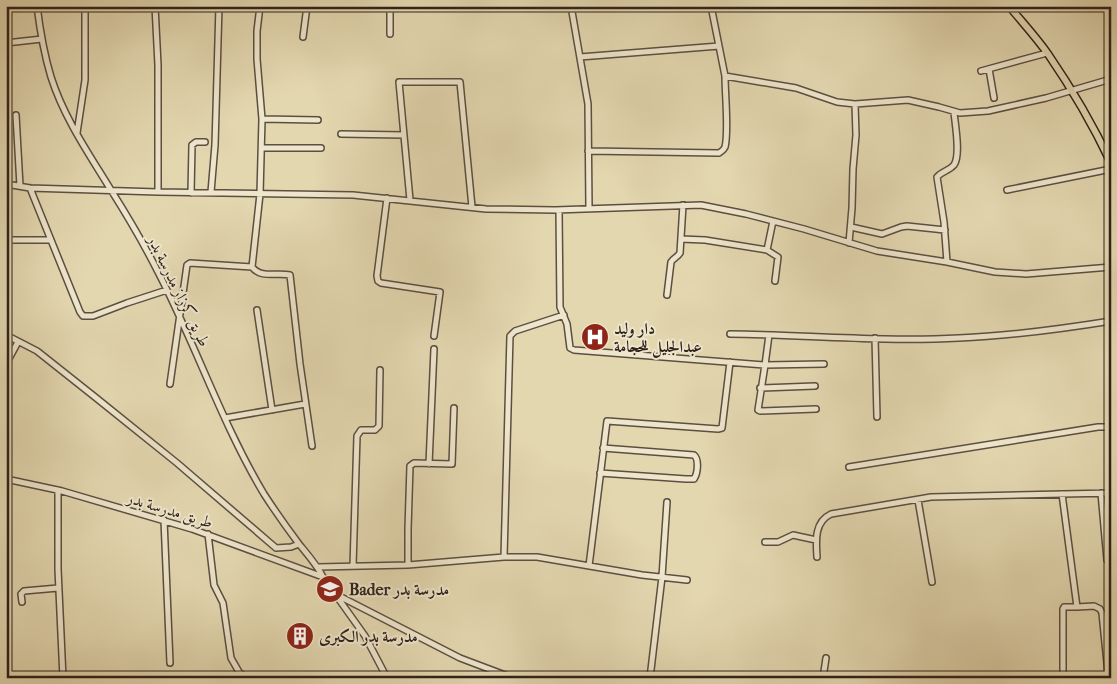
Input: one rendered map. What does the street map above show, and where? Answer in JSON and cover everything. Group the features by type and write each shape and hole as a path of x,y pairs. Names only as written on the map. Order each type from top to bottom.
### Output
{"main road":[{"path":"1009,6 1047,53 1072,91 1111,163"}],"street":[{"path":"6,7 11,6"},
{"name":"طريق كرزاز مدرسة بدر","path":"37,6 42,39 51,76 77,133 167,290 225,418 264,493 365,636 387,678"},
{"path":"77,133 85,80 85,6"},
{"path":"155,6 158,65 158,192"},
{"path":"211,192 215,145 219,6"},
{"path":"260,6 257,59 262,119 262,148 260,194 252,267 255,272 261,274 290,275 305,404 312,446"},
{"path":"303,37 307,6"},
{"path":"390,6 390,34"},
{"path":"571,6 588,104 589,209"},
{"path":"588,150 719,153 723,151 726,132 725,76 711,6"},
{"path":"6,43 42,39"},
{"path":"580,57 720,46"},
{"path":"981,72 1047,53"},
{"path":"989,69 994,98"},
{"path":"725,76 796,88 830,100 856,104 908,100 938,106 960,114 988,111 1072,91 1111,79"},
{"path":"410,200 399,82 461,82 472,207"},
{"path":"849,242 856,135 856,104"},
{"path":"947,262 945,230 937,177 949,169 957,158 954,112"},
{"path":"16,115 20,186"},
{"path":"262,119 318,120"},
{"path":"341,134 404,135"},
{"path":"191,193 192,145 196,142 205,142"},
{"path":"262,148 321,148"},
{"path":"1007,190 1111,169"},
{"path":"6,184 30,188 191,193 353,194 472,207 559,210 701,205 773,221 877,251 973,268 1026,274 1111,267"},
{"path":"30,188 80,312 84,316 92,316 127,302 167,290"},
{"path":"387,198 377,276 378,281 440,292 434,336"},
{"path":"667,295 670,264 672,259 678,257 680,253 683,205"},
{"path":"559,210 560,307 564,315 570,348 574,350 765,365 824,364"},
{"path":"768,250 773,221"},
{"path":"850,227 882,234 907,226 945,230"},
{"path":"681,239 705,240 768,250 778,257 775,281"},
{"path":"6,240 51,240"},
{"path":"170,384 187,265 190,263 252,267"},
{"path":"257,310 272,410"},
{"path":"504,557 510,336 515,331 564,315"},
{"path":"730,334 959,338 1068,328 1111,321"},
{"path":"769,334 758,408 760,411 816,409"},
{"path":"6,335 37,351 177,463 276,548 299,544"},
{"path":"875,338 877,417"},
{"path":"6,364 18,342"},
{"path":"428,464 434,349"},
{"path":"589,566 606,422 609,420 722,428 730,362"},
{"path":"353,566 357,436 361,430 375,430 379,426 380,370"},
{"path":"760,388 815,386"},
{"path":"225,418 305,404"},
{"path":"408,565 410,466 414,463 452,464 454,408"},
{"path":"849,467 1098,427 1111,427"},
{"path":"600,473 686,479 694,479 697,475 697,459 694,455 604,448"},
{"name":"طريق مدرسة بدر","path":"6,479 58,490 164,520 208,534 323,577"},
{"path":"58,490 58,588 63,678"},
{"path":"1101,493 1107,560"},
{"path":"817,557 816,540 820,523 822,518 831,514 931,497 1111,493"},
{"path":"1062,494 1077,607"},
{"path":"918,500 932,582"},
{"path":"650,678 662,577 667,502"},
{"path":"164,520 170,663"},
{"path":"208,534 214,585 222,603 231,658 239,672 246,678"},
{"path":"765,542 778,542 793,535 816,540"},
{"path":"318,567 408,565 504,557 536,558 687,580"},
{"path":"22,602 21,594 24,591 58,588"},
{"path":"336,594 460,658 512,678"},
{"path":"1063,678 1064,607 1094,606 1100,608 1108,673"},
{"path":"823,678 826,658"}],"place":[{"name":"دار وليد عبدالجليل للحجامة","path":"595,337"},
{"name":"Bader مدرسة بدر","path":"330,589"},
{"name":"مدرسة بدر الكبرى","path":"300,636"}]}
